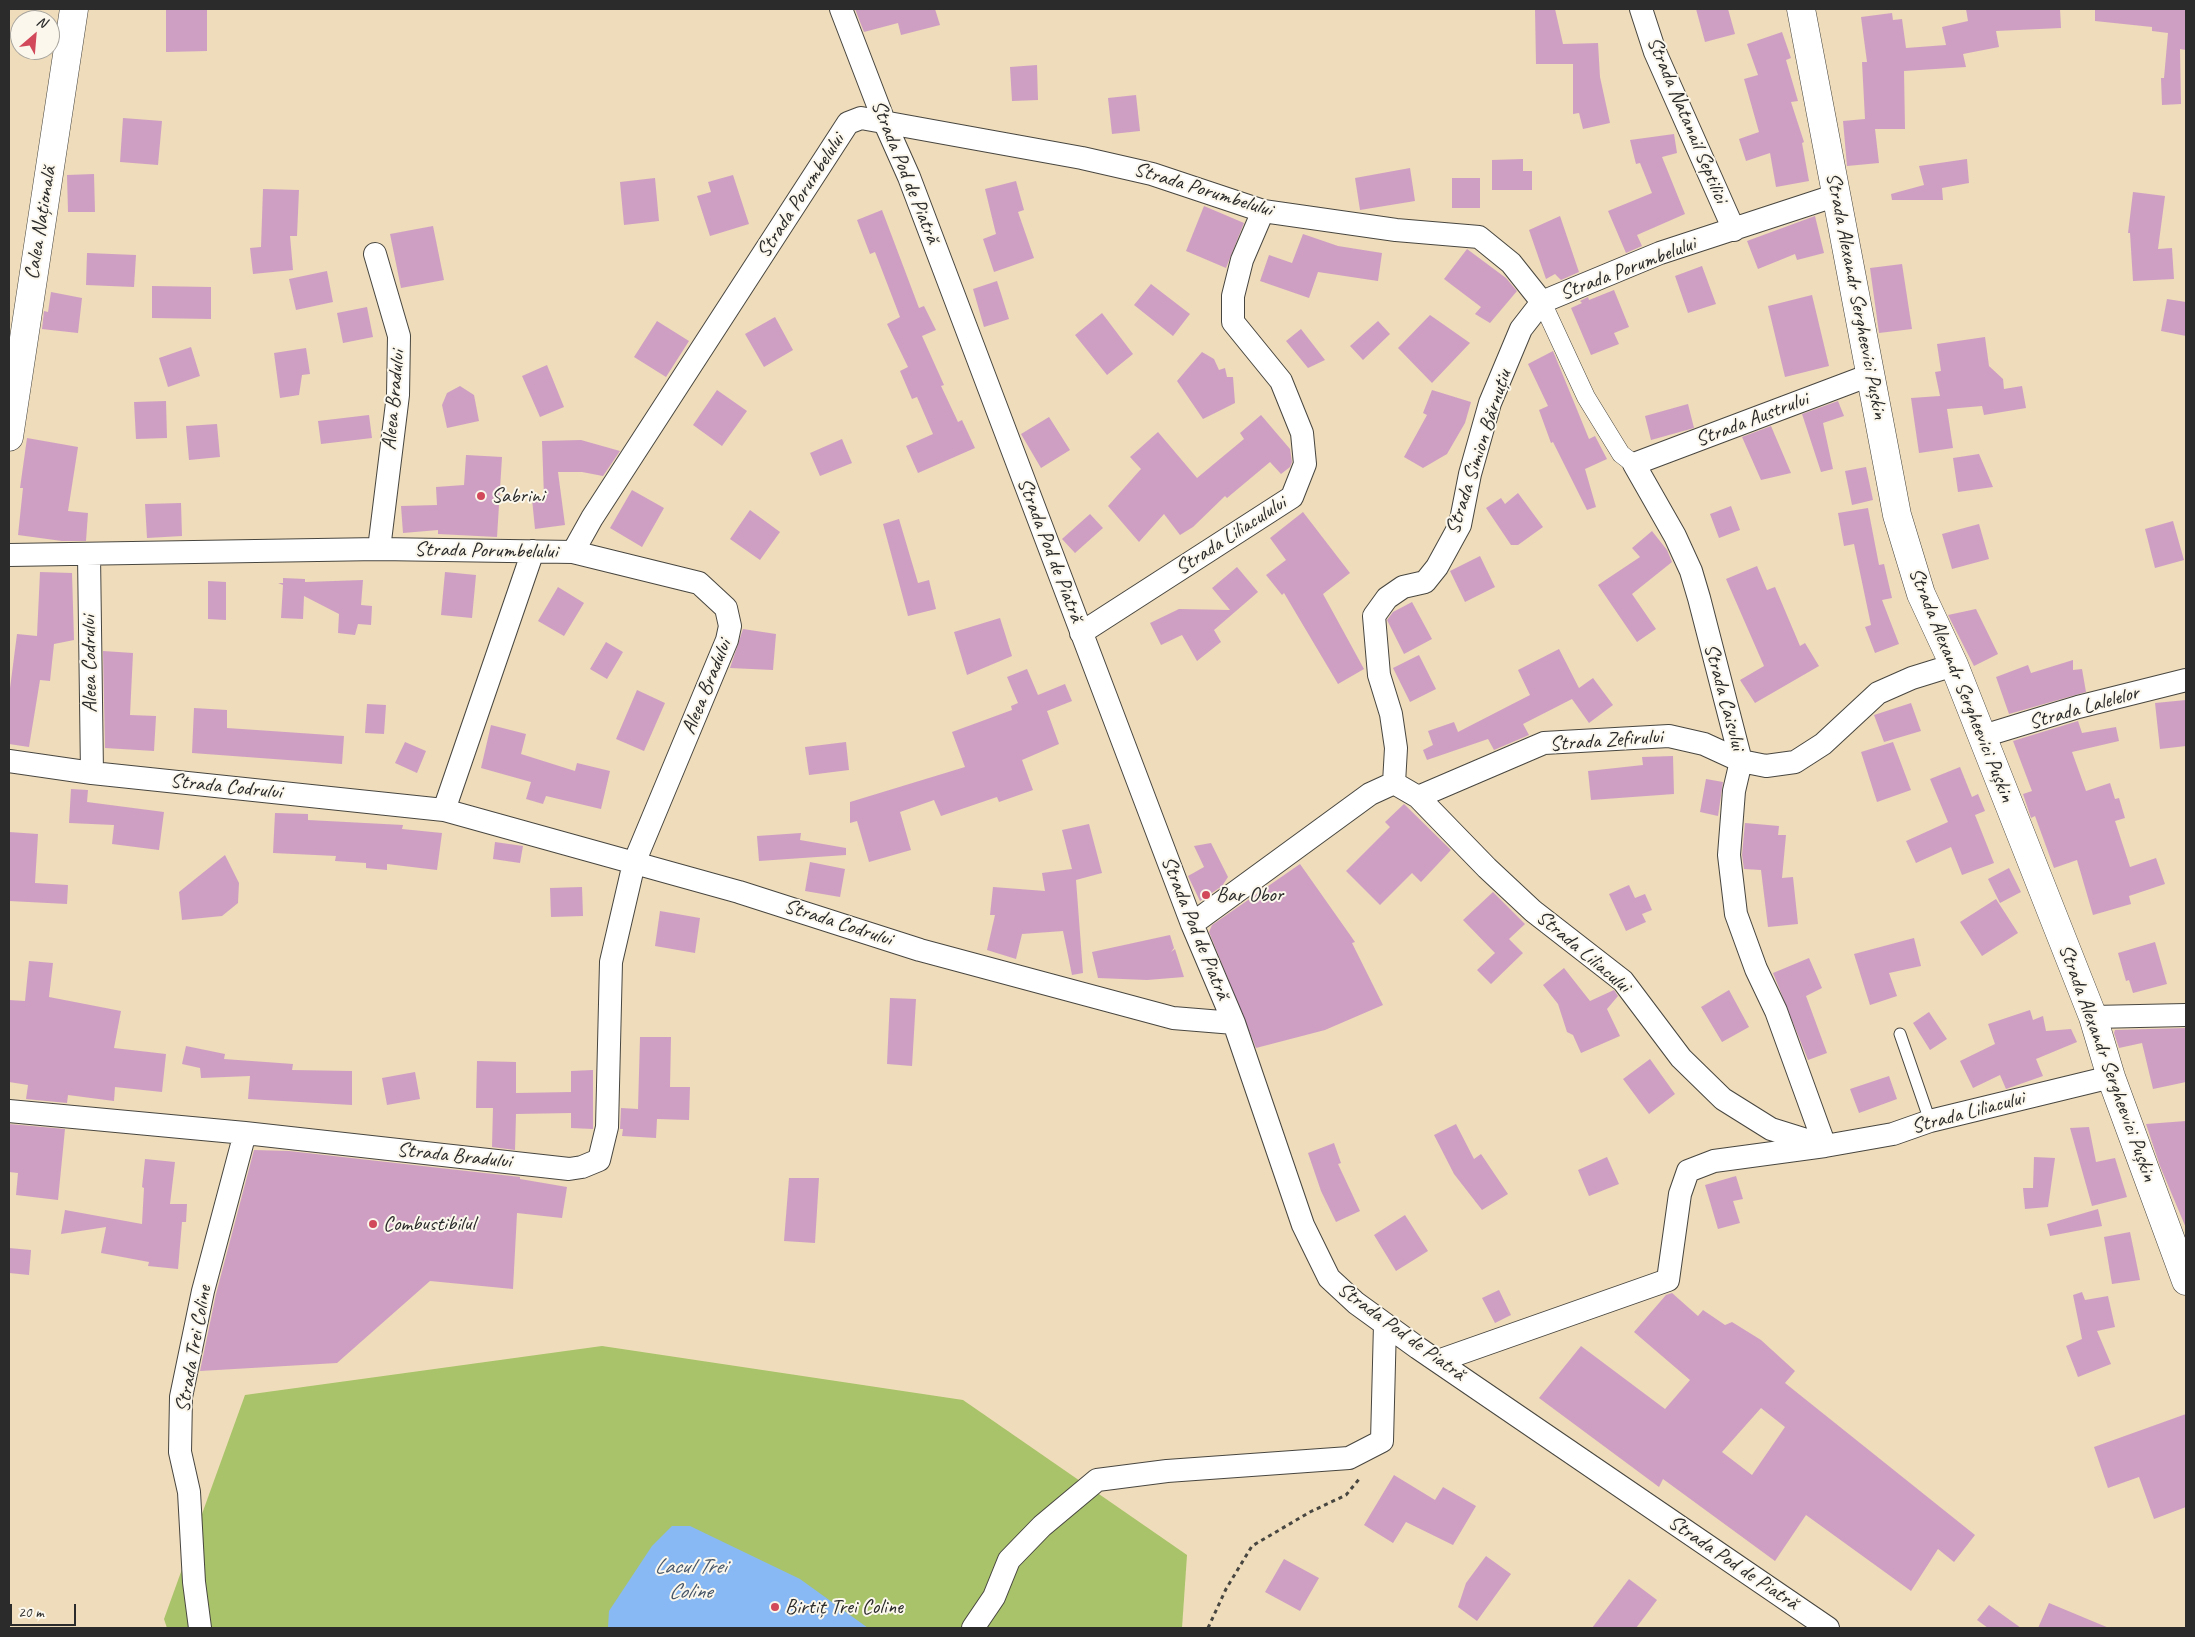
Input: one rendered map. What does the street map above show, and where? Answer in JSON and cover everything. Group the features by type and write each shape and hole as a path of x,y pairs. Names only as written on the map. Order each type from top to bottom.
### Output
{"street":[{"name":"Calea Națională","path":"10,420 74,9"},
{"name":"Strada Pod de Piatră","path":"842,9 884,121 909,177 1192,924 1234,1023 1307,1234 1329,1278 1356,1303 1385,1324 1828,1628"},
{"name":"Strada Natanail Septilici","path":"1642,9 1655,52 1734,230"},
{"name":"Strada Alexandr Sergheevici Pușkin","path":"1801,9 1897,514 1921,594 1954,665 1983,736 2093,1017 2111,1077 2186,1281"},
{"name":"Strada Porumbelului","path":"9,555 379,549 573,552 592,518 848,123 861,118 1082,158 1152,174 1263,211 1396,230 1479,237 1511,262 1542,302 1660,253 1837,195"},
{"name":"Strada Liliaculului","path":"1081,632 1292,497 1305,464 1302,433 1281,382 1233,322 1233,296 1240,269 1263,211"},
{"name":"Aleea Bradului","path":"375,254 399,336 398,395 379,549"},
{"name":"Strada Caisului","path":"1542,302 1586,397 1621,454 1634,464 1675,536 1691,571 1741,761 1734,791 1729,855 1736,914 1756,968 1776,1011 1825,1146"},
{"name":"Strada Simion Bărnuțiu","path":"1394,783 1396,748 1391,714 1379,675 1374,616 1387,598 1403,588 1425,582 1437,567 1460,525 1470,474 1490,403 1521,329 1542,302"},
{"name":"Strada Austrului","path":"1634,464 1870,375"},
{"path":"444,810 533,551"},
{"name":"Aleea Bradului","path":"573,552 699,583 726,608 730,626 728,640 634,863"},
{"name":"Aleea Codrului","path":"89,555 92,773"},
{"name":"Strada Zefirului","path":"1418,797 1544,743 1669,736 1704,744 1741,761 1766,766 1795,762 1823,744 1878,693 1912,678 1954,665"},
{"name":"Strada Lalelelor","path":"1983,736 2078,707 2186,680"},
{"name":"Strada Codrului","path":"9,761 92,773 444,810 739,892 920,950 1164,1016 1234,1023"},
{"path":"1192,924 1370,794 1394,783 1418,797"},
{"name":"Strada Liliacului","path":"1418,797 1487,868 1533,911 1623,981 1681,1058 1723,1099 1771,1129 1825,1146"},
{"name":"Strada Bradului","path":"9,1111 245,1133 569,1169 582,1167 599,1160 607,1128 611,962 634,863"},
{"path":"2093,1017 2186,1015"},
{"name":"Strada Liliacului","path":"1438,1361 1668,1280 1680,1194 1688,1171 1714,1161 1825,1146 1893,1134 1930,1121 2111,1077"},
{"name":"Strada Trei Coline","path":"200,1628 194,1582 189,1492 180,1452 181,1397 203,1291 245,1133"},
{"path":"973,1628 994,1597 1009,1560 1042,1526 1097,1480 1166,1471 1349,1458 1382,1441 1385,1324"}],"lane":[{"path":"1900,1034 1930,1121"}],"path":[{"path":"1208,1628 1226,1589 1252,1546 1310,1512 1346,1495 1365,1472"}],"green space":[{"path":"602,1346 963,1400 1187,1555 1182,1628 167,1628 164,1619 245,1395"}],"water":[{"name":"Lacul Trei Coline","path":"672,1526 690,1526 800,1579 868,1628 608,1628 609,1611 652,1546"}],"building":[{"path":"166,9 207,9 207,51 166,52"},
{"path":"855,9 935,9 940,25 901,35 898,23 864,32"},
{"path":"1535,9 1555,9 1563,44 1598,43 1600,77 1610,123 1583,129 1579,113 1573,114 1573,64 1536,64"},
{"path":"1696,9 1728,9 1735,34 1705,42"},
{"path":"1966,9 2060,9 2061,28 1996,31 1999,47 1963,54 1966,67 1904,71 1905,129 1875,129 1879,163 1847,166 1843,121 1865,119 1862,62 1867,62 1861,17 1892,13 1893,20 1902,19 1906,48 1946,45 1942,27 1968,21"},
{"path":"2095,9 2186,9 2186,50 2180,49 2181,104 2162,105 2161,78 2164,78 2168,33 2152,31 2152,27 2095,21"},
{"path":"1782,32 1791,58 1786,60 1798,101 1791,102 1804,142 1802,143 1809,181 1776,187 1770,153 1746,161 1739,139 1759,132 1744,79 1758,75 1747,44"},
{"path":"1037,65 1038,100 1012,101 1010,67"},
{"path":"1136,95 1140,131 1112,134 1108,98"},
{"path":"123,118 162,121 158,165 120,162"},
{"path":"1674,134 1677,153 1662,157 1685,214 1637,235 1642,246 1626,253 1608,211 1652,193 1640,163 1636,164 1630,140"},
{"path":"1523,159 1523,171 1532,171 1532,190 1492,190 1492,160"},
{"path":"1967,159 1969,183 1942,188 1943,200 1892,200 1891,194 1924,185 1919,166"},
{"path":"1410,168 1415,201 1360,210 1355,178"},
{"path":"94,174 95,212 68,212 67,175"},
{"path":"733,175 749,224 710,236 697,196 711,192 708,182"},
{"path":"655,178 659,221 624,225 620,182"},
{"path":"1452,178 1480,178 1480,208 1452,208"},
{"path":"1016,181 1024,210 1018,212 1034,258 994,272 983,239 996,234 985,189"},
{"path":"263,189 299,190 297,236 290,236 293,270 253,274 250,248 261,247"},
{"path":"2133,192 2165,196 2158,249 2172,248 2174,279 2133,281 2130,233 2128,233"},
{"path":"1204,206 1244,223 1226,268 1186,251"},
{"path":"882,210 919,308 924,306 936,330 922,336 944,385 941,386 958,422 962,420 975,448 918,473 906,446 933,434 917,397 912,399 900,371 908,367 887,324 900,317 875,252 870,254 857,220"},
{"path":"1560,216 1579,272 1561,280 1555,274 1546,279 1529,230"},
{"path":"1815,216 1824,253 1797,260 1795,254 1758,269 1747,241"},
{"path":"433,226 444,280 401,288 390,234"},
{"path":"1303,234 1338,246 1382,253 1378,281 1318,272 1309,298 1260,281 1269,255 1292,263"},
{"path":"1467,249 1506,278 1517,291 1490,323 1475,314 1481,307 1444,279"},
{"path":"87,253 136,255 134,287 86,285"},
{"path":"1902,264 1912,329 1879,333 1870,268"},
{"path":"1702,266 1716,304 1688,313 1675,276"},
{"path":"327,271 333,302 296,310 289,279"},
{"path":"997,281 1009,319 984,327 973,289"},
{"path":"1151,284 1190,314 1173,336 1134,305"},
{"path":"152,286 211,287 211,319 152,318"},
{"path":"1614,290 1629,327 1614,333 1619,344 1591,355 1571,308 1582,303 1580,301 1588,297 1589,300"},
{"path":"51,292 82,298 78,333 42,329 44,311 48,312"},
{"path":"1812,295 1829,366 1785,377 1768,306"},
{"path":"2167,299 2186,302 2186,336 2161,331"},
{"path":"367,307 373,337 343,343 337,313"},
{"path":"1102,313 1133,354 1107,375 1075,335"},
{"path":"1430,315 1470,343 1432,383 1398,348"},
{"path":"775,317 793,350 764,367 745,334"},
{"path":"657,321 689,341 666,377 634,357"},
{"path":"1378,321 1390,334 1363,360 1350,346"},
{"path":"1301,329 1325,360 1308,368 1286,341"},
{"path":"1985,337 1989,366 2003,379 2004,389 2022,386 2026,408 1984,415 1982,406 1947,409 1953,448 1919,453 1911,398 1940,396 1935,372 1941,371 1937,344"},
{"path":"191,347 200,376 168,387 159,358"},
{"path":"306,348 310,374 302,375 299,395 280,398 274,353"},
{"path":"1553,351 1589,439 1595,436 1607,459 1585,469 1596,507 1587,510 1553,442 1551,443 1539,410 1548,406 1528,364"},
{"path":"1202,352 1214,359 1219,370 1225,368 1227,377 1233,377 1235,403 1203,419 1177,381"},
{"path":"547,365 564,407 540,417 522,376"},
{"path":"460,386 474,395 479,421 447,428 442,405 447,393"},
{"path":"717,390 747,411 722,446 693,425"},
{"path":"1432,390 1471,402 1465,423 1447,454 1423,468 1404,457 1427,415 1423,413"},
{"path":"166,401 167,438 136,439 134,402"},
{"path":"1838,401 1844,416 1823,423 1833,469 1821,472 1802,414"},
{"path":"1688,404 1694,428 1651,440 1645,416"},
{"path":"369,415 372,438 321,444 318,421"},
{"path":"1261,415 1290,449 1292,462 1290,467 1281,474 1270,462 1227,498 1225,496 1193,527 1180,535 1164,514 1139,542 1108,506 1141,469 1130,457 1158,432 1197,478 1244,439 1240,433"},
{"path":"1049,417 1070,450 1041,468 1021,434"},
{"path":"217,424 220,457 189,460 186,426"},
{"path":"1771,426 1791,473 1761,480 1742,437"},
{"path":"27,438 78,447 68,511 88,513 86,541 62,541 18,535 23,488 20,488"},
{"path":"842,439 852,463 820,476 810,453"},
{"path":"581,440 620,451 603,476 582,472 558,472 565,525 535,529 532,499 544,497 542,441"},
{"path":"1979,454 1993,487 1958,492 1953,458"},
{"path":"466,455 502,457 497,537 438,534 438,530 403,533 401,506 437,505 436,487 464,485"},
{"path":"1866,467 1873,500 1852,505 1845,471"},
{"path":"632,490 664,508 642,547 610,528"},
{"path":"1518,493 1543,527 1518,545 1511,545 1486,508 1501,498 1505,504"},
{"path":"181,503 182,536 147,538 145,504"},
{"path":"1731,506 1740,530 1719,538 1710,514"},
{"path":"1868,508 1879,565 1884,564 1892,598 1882,600 1899,644 1875,653 1865,627 1871,625 1854,544 1844,546 1838,513"},
{"path":"750,510 780,532 760,560 730,539"},
{"path":"1303,512 1350,573 1323,594 1364,669 1338,684 1284,593 1282,595 1266,575 1286,560 1270,538"},
{"path":"1090,514 1103,528 1075,553 1062,539"},
{"path":"899,519 918,583 929,580 936,609 908,616 883,524"},
{"path":"2173,521 2184,560 2155,568 2145,529"},
{"path":"1979,524 1989,559 1952,569 1942,534"},
{"path":"1652,531 1667,550 1672,562 1632,594 1656,629 1637,642 1598,585 1640,557 1632,548"},
{"path":"1480,556 1495,587 1465,602 1450,571"},
{"path":"1757,566 1767,590 1775,587 1800,646 1805,643 1819,666 1755,703 1740,680 1764,666 1726,579"},
{"path":"1237,567 1258,592 1214,630 1221,642 1197,661 1182,635 1161,645 1150,623 1179,609 1230,610 1212,588"},
{"path":"40,572 72,573 74,640 54,644 50,681 40,680 29,747 9,744 9,696 17,634 37,636"},
{"path":"445,572 476,575 472,618 441,615"},
{"path":"283,578 305,579 305,582 363,580 361,605 372,606 371,625 358,624 355,635 338,633 339,614 304,596 303,619 281,618 283,585 278,583 283,583"},
{"path":"208,581 226,582 226,620 208,619"},
{"path":"558,587 584,603 564,636 538,621"},
{"path":"1412,602 1432,639 1404,654 1387,620 1393,612"},
{"path":"1976,609 1998,654 1974,666 1948,615"},
{"path":"1000,618 1012,656 967,675 954,632"},
{"path":"743,629 776,634 773,670 730,668"},
{"path":"606,642 623,652 607,679 590,669"},
{"path":"1559,649 1579,688 1593,678 1613,705 1589,723 1572,699 1523,724 1529,735 1494,750 1488,739 1427,760 1423,750 1433,745 1428,731 1454,722 1458,732 1530,695 1518,670"},
{"path":"103,651 133,653 130,715 156,716 154,751 105,748"},
{"path":"1419,655 1436,689 1410,702 1393,668"},
{"path":"2073,660 2073,670 2082,669 2086,692 2009,714 1996,677 2028,665 2031,673"},
{"path":"1027,669 1038,695 1065,684 1072,701 1047,711 1059,744 1022,760 1033,790 999,802 997,797 941,816 934,800 900,812 911,850 869,862 857,821 850,823 850,802 965,767 952,732 1012,710 1011,706 1018,703 1007,677"},
{"path":"637,690 665,703 644,751 616,739"},
{"path":"2186,700 2186,746 2160,749 2155,703"},
{"path":"1911,703 1921,731 1884,742 1874,715"},
{"path":"367,704 386,705 384,734 365,733"},
{"path":"194,708 227,710 227,728 344,736 342,764 192,753"},
{"path":"2078,721 2082,733 2116,727 2119,741 2072,752 2086,791 2110,783 2115,799 2119,798 2125,818 2115,821 2130,867 2156,858 2165,884 2129,896 2131,904 2093,915 2077,860 2054,868 2035,816 2031,818 2023,794 2032,791 2013,741"},
{"path":"491,725 526,734 521,754 575,771 577,763 610,771 601,809 546,796 543,804 526,799 531,782 481,768"},
{"path":"405,742 426,751 417,773 395,763"},
{"path":"846,742 849,770 809,775 805,747"},
{"path":"1893,742 1911,790 1877,802 1861,752"},
{"path":"1673,756 1674,794 1591,800 1588,771 1643,765 1642,757"},
{"path":"1960,767 1972,797 1978,794 1985,811 1975,815 1994,863 1962,875 1951,847 1916,863 1906,841 1948,822 1930,779"},
{"path":"1706,779 1723,782 1718,816 1700,812"},
{"path":"71,789 88,790 87,802 164,812 159,850 112,844 114,825 69,823"},
{"path":"1404,804 1451,850 1421,882 1412,873 1380,905 1346,871 1390,827 1385,822"},
{"path":"275,813 308,814 308,820 403,825 402,829 442,833 437,870 387,864 387,870 366,868 366,863 335,861 336,856 273,853"},
{"path":"1745,823 1779,826 1778,835 1786,835 1782,878 1793,877 1798,924 1768,927 1761,870 1744,869 1742,855"},
{"path":"1089,824 1102,873 1076,880 1083,973 1072,975 1063,931 1022,934 1016,959 987,950 995,915 990,915 993,887 1045,891 1042,873 1072,869 1062,830"},
{"path":"9,832 38,834 35,883 68,885 67,904 9,901"},
{"path":"801,833 800,840 846,848 846,855 759,861 757,836"},
{"path":"495,842 523,846 520,863 493,859"},
{"path":"1211,843 1228,877 1222,886 1200,901 1188,876 1204,867 1194,846"},
{"path":"225,855 239,883 238,903 222,916 182,920 179,892"},
{"path":"810,862 845,869 840,897 805,891"},
{"path":"1300,864 1355,942 1352,943 1383,1005 1325,1030 1256,1048 1209,932 1212,925"},
{"path":"2009,868 2021,892 2000,903 1988,879"},
{"path":"1629,885 1635,898 1645,894 1652,910 1642,914 1646,922 1626,931 1609,894"},
{"path":"582,887 583,916 551,917 550,888"},
{"path":"1493,892 1525,924 1509,939 1523,953 1491,984 1477,970 1495,953 1463,920"},
{"path":"1996,899 2018,933 1982,956 1960,922"},
{"path":"660,911 700,918 695,953 655,946"},
{"path":"1170,935 1174,948 1171,952 1175,949 1184,977 1147,980 1098,978 1092,952"},
{"path":"1914,938 1921,966 1889,973 1897,996 1870,1005 1854,954"},
{"path":"2155,942 2167,984 2133,993 2129,980 2126,981 2118,953"},
{"path":"1809,958 1822,988 1806,996 1827,1053 1808,1060 1773,973"},
{"path":"29,961 53,963 49,997 121,1011 114,1048 166,1054 162,1092 115,1087 114,1101 68,1095 67,1103 26,1099 28,1085 9,1082 9,1000 25,1001"},
{"path":"1564,968 1590,1001 1614,990 1618,996 1607,1009 1620,1036 1581,1053 1573,1035 1567,1032 1558,1004 1543,985"},
{"path":"1729,990 1749,1027 1722,1042 1701,1007"},
{"path":"890,998 916,999 912,1066 887,1064"},
{"path":"2030,1010 2033,1020 2043,1016 2046,1031 2071,1029 2077,1042 2036,1059 2043,1076 2006,1089 2000,1075 1973,1088 1960,1061 1995,1044 1988,1024"},
{"path":"1929,1012 1947,1039 1930,1050 1913,1023"},
{"path":"2186,1028 2186,1082 2153,1089 2142,1043 2119,1048 2114,1033 2115,1030"},
{"path":"640,1037 671,1037 670,1087 690,1087 689,1120 657,1119 656,1138 622,1136 623,1129 620,1129 621,1108 638,1109"},
{"path":"186,1046 225,1054 224,1059 293,1064 292,1070 352,1071 352,1105 248,1099 250,1076 201,1078 200,1068 182,1064"},
{"path":"1650,1059 1675,1094 1649,1114 1623,1079"},
{"path":"477,1061 516,1062 516,1093 571,1092 571,1071 593,1070 593,1129 571,1128 571,1113 516,1114 515,1150 492,1147 493,1108 476,1108"},
{"path":"415,1072 420,1099 387,1105 382,1078"},
{"path":"1889,1076 1897,1099 1859,1113 1850,1089"},
{"path":"2186,1121 2186,1228 2160,1166 2146,1124"},
{"path":"9,1124 65,1129 58,1200 16,1195 18,1173 9,1172"},
{"path":"1456,1124 1474,1159 1481,1154 1508,1194 1482,1210 1454,1174 1434,1135"},
{"path":"2089,1127 2096,1162 2115,1158 2127,1197 2092,1206 2070,1128"},
{"path":"1334,1143 1341,1163 1338,1164 1360,1211 1336,1222 1321,1191 1308,1153"},
{"name":"Combustibilul","path":"254,1150 289,1151 520,1177 520,1179 567,1187 562,1218 517,1213 513,1289 430,1281 337,1363 200,1371 216,1294"},
{"path":"1607,1157 1619,1184 1589,1196 1578,1170"},
{"path":"2034,1157 2055,1158 2048,1207 2025,1209 2023,1188 2033,1188"},
{"path":"145,1159 175,1162 170,1204 187,1204 186,1222 182,1222 178,1269 148,1266 149,1262 101,1253 106,1227 61,1234 65,1210 142,1224 144,1188 142,1187"},
{"path":"1736,1176 1743,1199 1733,1201 1740,1223 1718,1229 1705,1185"},
{"path":"789,1178 819,1178 815,1243 784,1241"},
{"path":"2098,1209 2102,1226 2050,1236 2047,1224"},
{"path":"1405,1215 1428,1251 1396,1271 1374,1235"},
{"path":"2130,1232 2140,1280 2112,1284 2104,1237"},
{"path":"9,1248 31,1250 29,1275 9,1273"},
{"path":"1499,1290 1511,1315 1495,1323 1482,1298"},
{"path":"2082,1292 2085,1300 2108,1296 2115,1327 2097,1331 2111,1364 2078,1377 2066,1346 2082,1339 2073,1295"},
{"path":"1672,1293 1698,1316 1703,1310 1725,1325 1732,1322 1761,1340 1795,1371 1785,1383 1975,1535 1954,1562 1938,1549 1911,1591 1806,1515 1775,1561 1663,1479 1659,1487 1539,1398 1581,1346 1665,1409 1690,1380 1634,1332 1666,1295","holes":["1761,1408 1785,1427 1752,1475 1722,1452"]},
{"path":"2186,1414 2186,1507 2154,1519 2139,1477 2108,1488 2094,1447"},
{"path":"1394,1475 1435,1500 1443,1487 1476,1506 1453,1545 1406,1522 1393,1543 1364,1525"},
{"path":"1486,1556 1511,1574 1477,1621 1458,1607 1466,1583"},
{"path":"1284,1559 1319,1578 1300,1611 1265,1592"},
{"path":"1629,1579 1657,1600 1636,1628 1592,1628"},
{"path":"2049,1603 2109,1628 2038,1628"},
{"path":"1989,1605 2021,1628 1988,1628 1977,1620"}],"place":[{"name":"Sabrini","path":"481,496"},
{"name":"Bar Obor","path":"1206,895"},
{"name":"Combustibilul","path":"373,1224"},
{"name":"Birtiț Trei Coline","path":"775,1607"}]}
